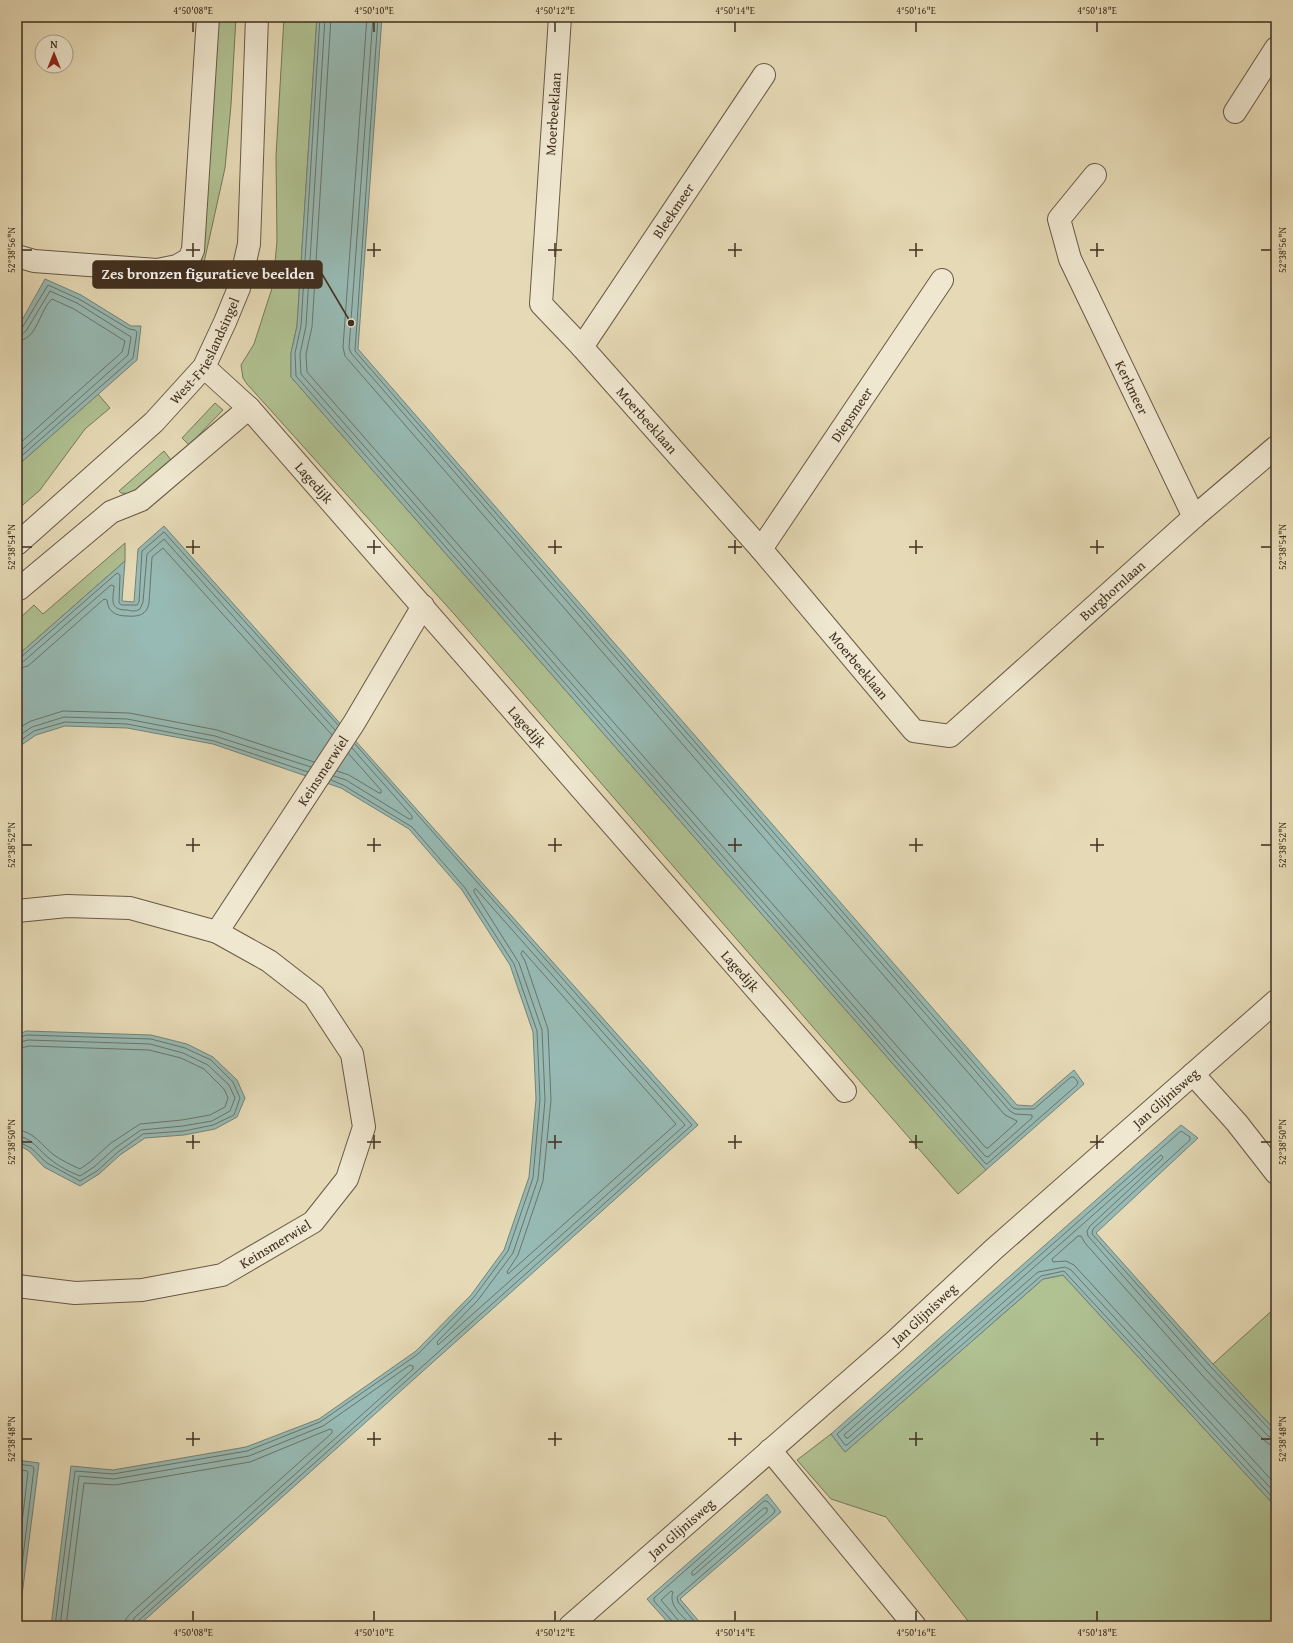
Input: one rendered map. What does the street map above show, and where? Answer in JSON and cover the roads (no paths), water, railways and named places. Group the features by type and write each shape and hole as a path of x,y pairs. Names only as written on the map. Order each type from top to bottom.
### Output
{"street":[{"path":"17,256 34,261 157,270 177,266 189,259 193,250 208,17"},
{"name":"West-Frieslandsingel","path":"17,544 154,422 204,367 239,288 249,244 257,17"},
{"name":"Moerbeeklaan","path":"560,17 541,304 582,347 761,549 914,731 950,736"},
{"path":"1235,112 1276,48"},
{"name":"Bleekmeer","path":"582,347 764,75"},
{"name":"Kerkmeer","path":"1095,175 1059,219 1070,259 1194,517"},
{"name":"Diepsmeer","path":"761,549 942,280"},
{"name":"Lagedijk","path":"204,367 249,408 845,1091"},
{"path":"19,589 111,512 141,500 249,408"},
{"name":"Burghornlaan","path":"950,736 1194,517 1276,447"},
{"name":"Keinsmerwiel","path":"218,932 354,724 422,606"},
{"name":"Keinsmerwiel","path":"17,911 67,906 130,908 218,932 269,961 314,996 352,1054 364,1127 347,1180 312,1222 222,1275 142,1290 75,1294 17,1286"},
{"name":"Jan Glijnisweg","path":"570,1626 894,1342 994,1249 1276,1001"},
{"path":"1193,1074 1237,1123 1276,1173"},
{"path":"770,1450 915,1626"}],"water":[{"path":"317,17 382,17 358,349 1017,1105 1032,1106 1074,1070 1084,1084 986,1170 291,377 291,353 297,326"},
{"path":"45,279 81,295 131,326 141,326 137,360 17,466 17,329"},
{"path":"164,526 698,1125 138,1626 51,1626 71,1466 113,1470 246,1447 319,1419 416,1351 471,1295 504,1250 529,1177 536,1099 533,1032 510,965 462,890 409,829 341,788 213,744 127,728 65,726 36,735 17,748 17,656 125,561 122,601 134,602 138,549"},
{"path":"26,1031 151,1035 187,1044 213,1057 237,1080 245,1098 237,1117 215,1129 184,1135 145,1138 120,1155 99,1174 80,1186 44,1167 29,1151 17,1144 17,1035"},
{"path":"1181,1125 1198,1138 1096,1233 1213,1364 1276,1431 1276,1507 1063,1275 1043,1279 845,1452 831,1434"},
{"path":"17,1460 39,1463 18,1626 17,1626"},
{"path":"767,1494 781,1512 680,1599 703,1626 671,1626 647,1599"}],"place":[{"name":"Zes bronzen figuratieve beelden","path":"351,323"}]}
